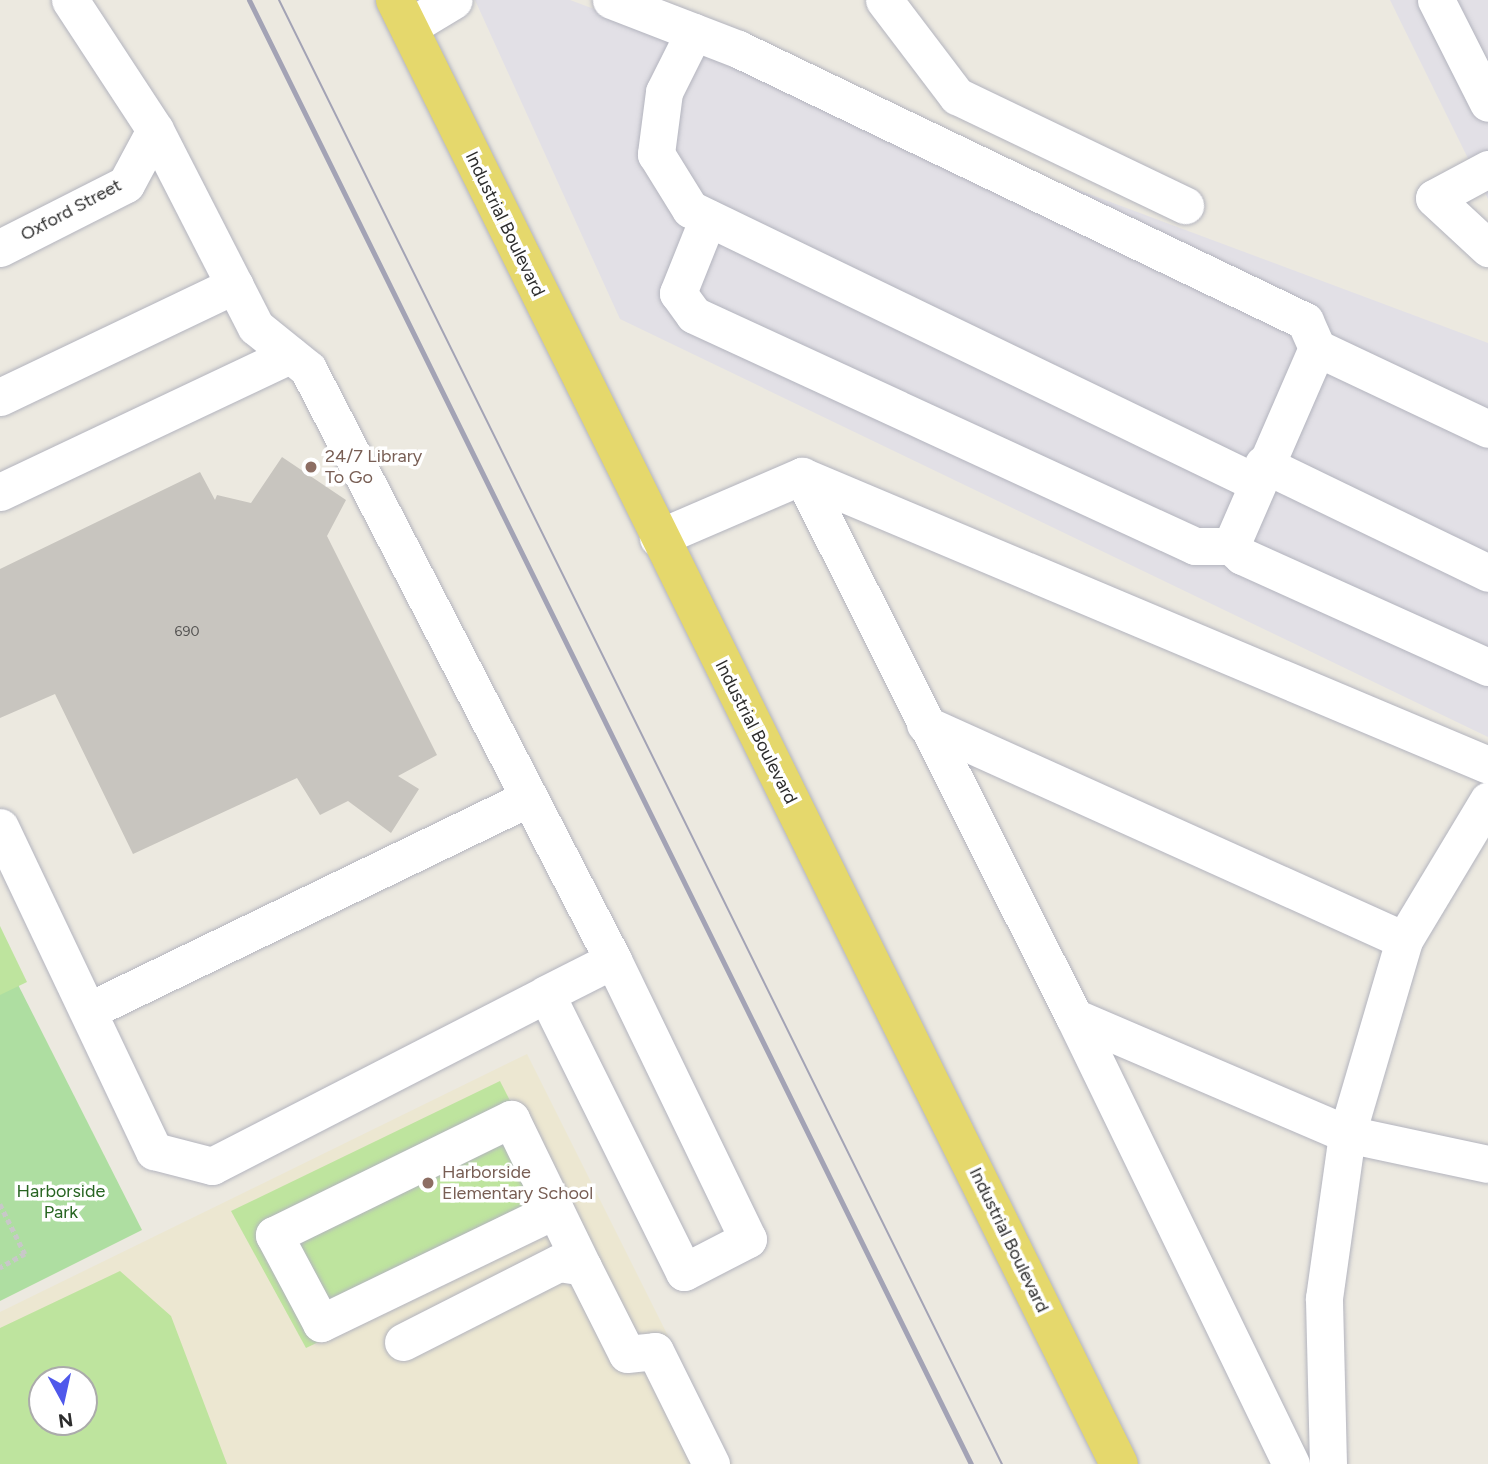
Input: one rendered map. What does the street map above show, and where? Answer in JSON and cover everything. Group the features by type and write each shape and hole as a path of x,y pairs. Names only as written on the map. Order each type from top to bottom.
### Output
{"main road":[{"name":"Industrial Boulevard","path":"402,14 658,538 1119,1464"}],"street":[{"path":"70,0 155,130 256,327 308,369 613,960 748,1239 684,1272 546,994"},
{"path":"402,14 454,0"},
{"path":"611,0 694,32 1305,321 1317,348 1488,429"},
{"path":"884,0 957,96 1185,205"},
{"path":"1436,0 1488,103"},
{"path":"694,32 664,92 656,154 691,209 1259,473 1488,573"},
{"name":"Oxford Street","path":"0,248 126,184 155,130"},
{"path":"1488,169 1434,198 1488,248"},
{"path":"708,218 678,293 694,315 1195,547 1231,546 1242,556 1488,667"},
{"path":"0,397 235,285"},
{"path":"1231,546 1259,473 1317,348"},
{"path":"0,492 290,355"},
{"path":"658,538 802,476 1488,765"},
{"path":"802,476 1074,1017 1291,1464"},
{"path":"925,723 1404,940"},
{"path":"88,1011 529,798"},
{"path":"1328,1464 1324,1297 1347,1134 1404,940 1488,800"},
{"path":"0,827 154,1151 212,1166 613,960"},
{"path":"1074,1017 1347,1134 1488,1164"},
{"path":"555,1210 321,1323 274,1235 511,1119 627,1354 655,1351 710,1464"},
{"path":"403,1342 559,1263 583,1267"}],"path":[{"path":"0,1204 25,1254 0,1268"}],"shaded area":[{"path":"475,0 570,0 1488,343 1488,737 620,319"},
{"path":"1390,0 1488,0 1488,199"},
{"name":"Harborside Elementary School","path":"527,1054 732,1464 0,1464 0,1312"}],"green space":[{"path":"0,926 27,982 0,995"},
{"name":"Harborside Park","path":"0,949 142,1230 0,1301"},
{"path":"500,1081 571,1221 306,1348 231,1211"},
{"path":"120,1271 171,1316 227,1464 0,1464 0,1328"}],"building":[{"path":"282,457 346,500 327,536 437,755 398,776 419,789 391,833 348,801 320,815 297,778 133,854 55,694 0,718 0,569 200,472 215,500 217,495 251,503"}],"tram line":[{"path":"279,0 1002,1464"}],"railway":[{"path":"249,0 971,1464"}],"place":[{"name":"24/7 Library To Go","path":"311,467"},
{"name":"Harborside Elementary School","path":"428,1183"}]}
